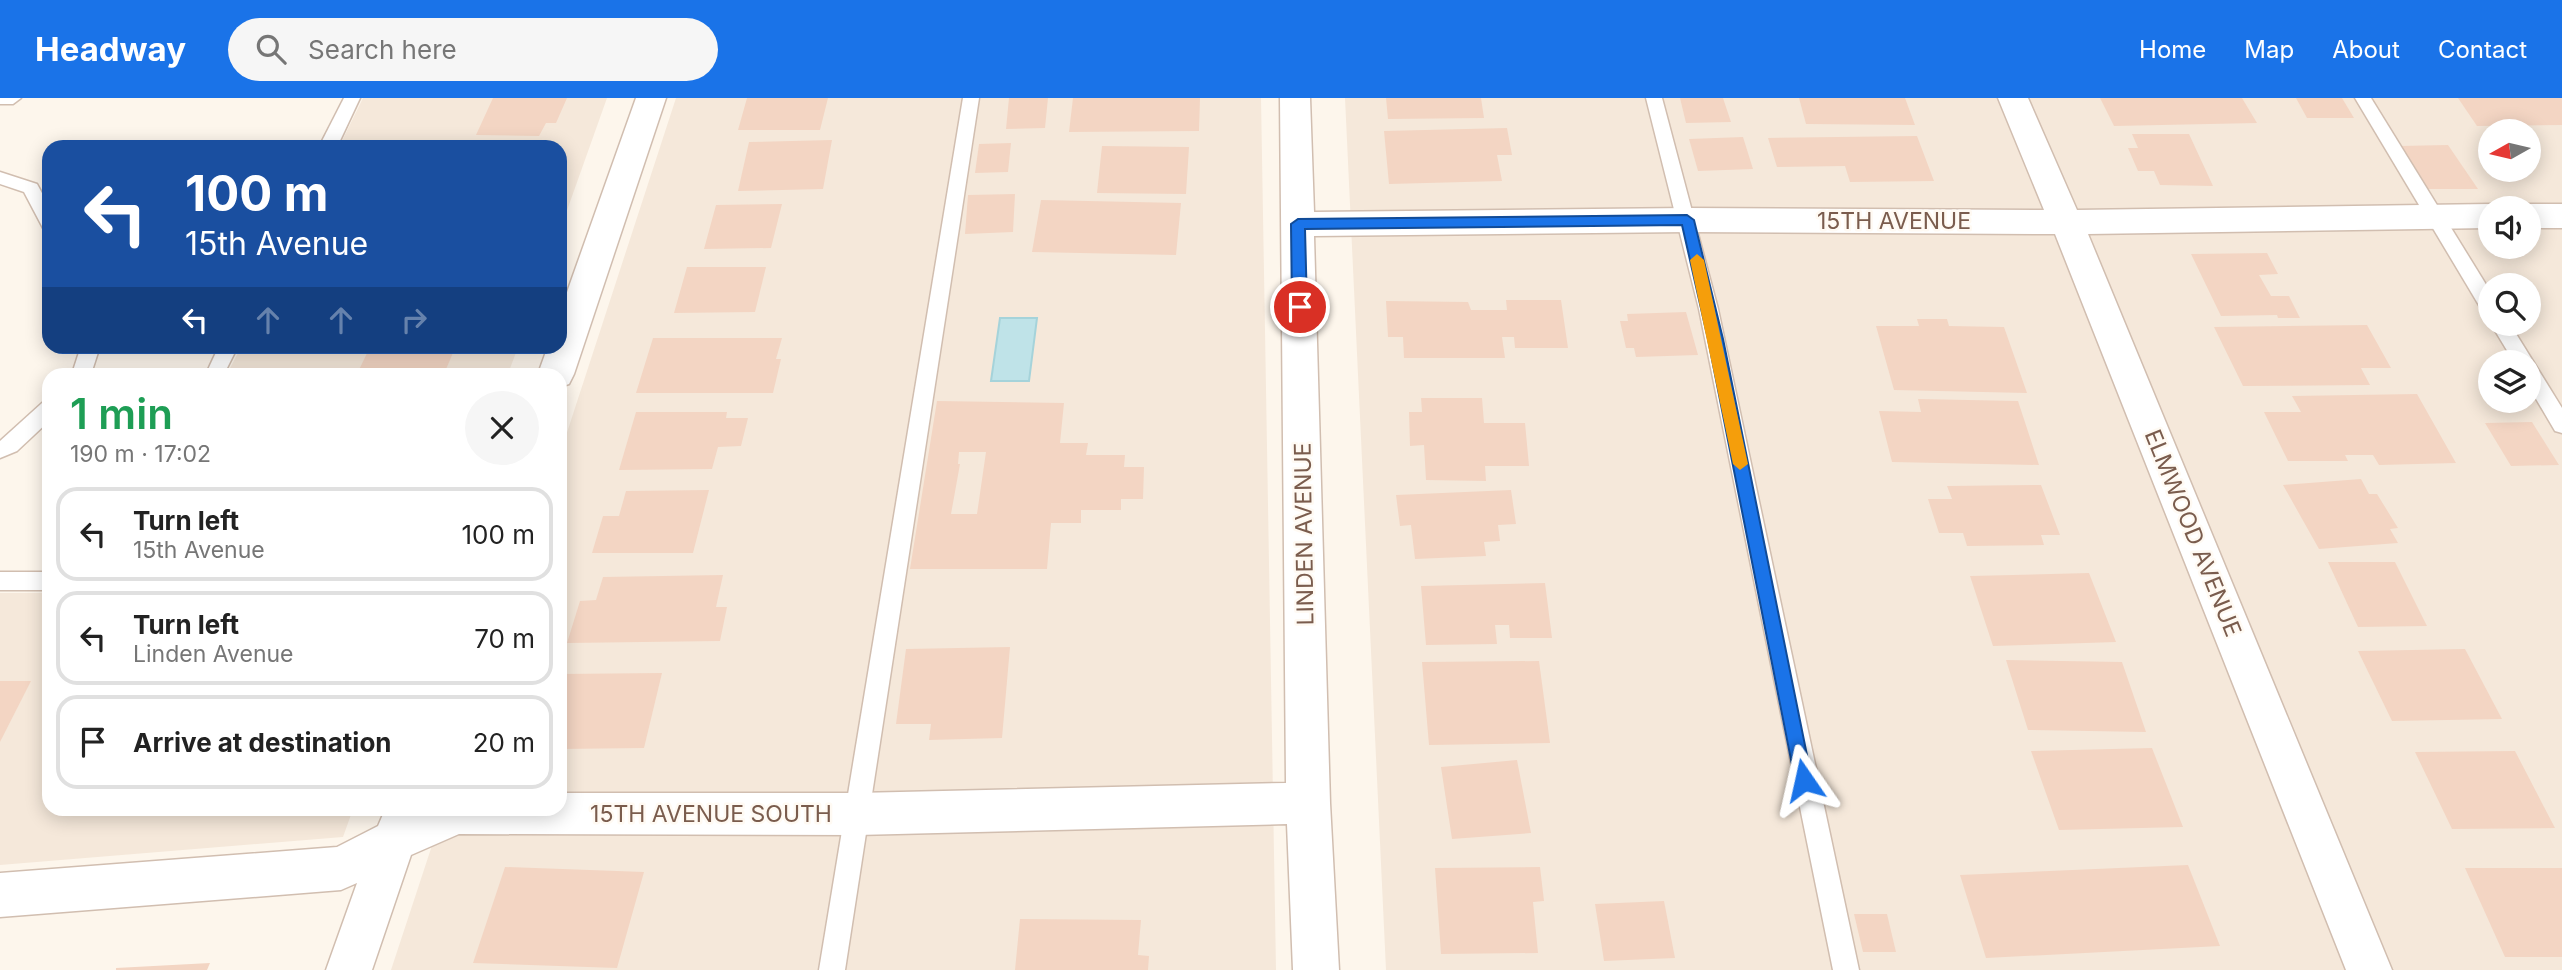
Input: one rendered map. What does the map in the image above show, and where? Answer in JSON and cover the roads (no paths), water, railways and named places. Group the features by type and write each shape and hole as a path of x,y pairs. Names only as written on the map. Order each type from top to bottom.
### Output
{"street":[{"path":"567,342 651,98"},
{"name":"LINDEN AVENUE","path":"1295,98 1308,803 1316,970"},
{"name":"ELMWOOD AVENUE","path":"2013,98 2067,222 2369,970"},
{"name":"15TH AVENUE","path":"1298,224 1687,220 2067,222 2478,216"},
{"path":"2541,216 2562,216"},
{"name":"15TH AVENUE SOUTH","path":"567,813 857,814 1308,803"},
{"name":"15TH AVENUE SOUTH","path":"0,895 341,868 400,824 442,816"},
{"path":"349,970 400,824"}],"lane":[{"path":"0,98 13,98"},
{"path":"331,140 352,98"},
{"path":"832,970 971,98"},
{"path":"1654,98 1715,339 1801,766 1846,970"},
{"path":"2363,98 2478,287"},
{"path":"0,178 31,188 42,209"},
{"path":"2541,390 2562,425"},
{"path":"0,450 10,446 42,416"},
{"path":"0,582 42,581"}],"water":[{"path":"1000,318 1037,318 1029,381 991,381"}]}
